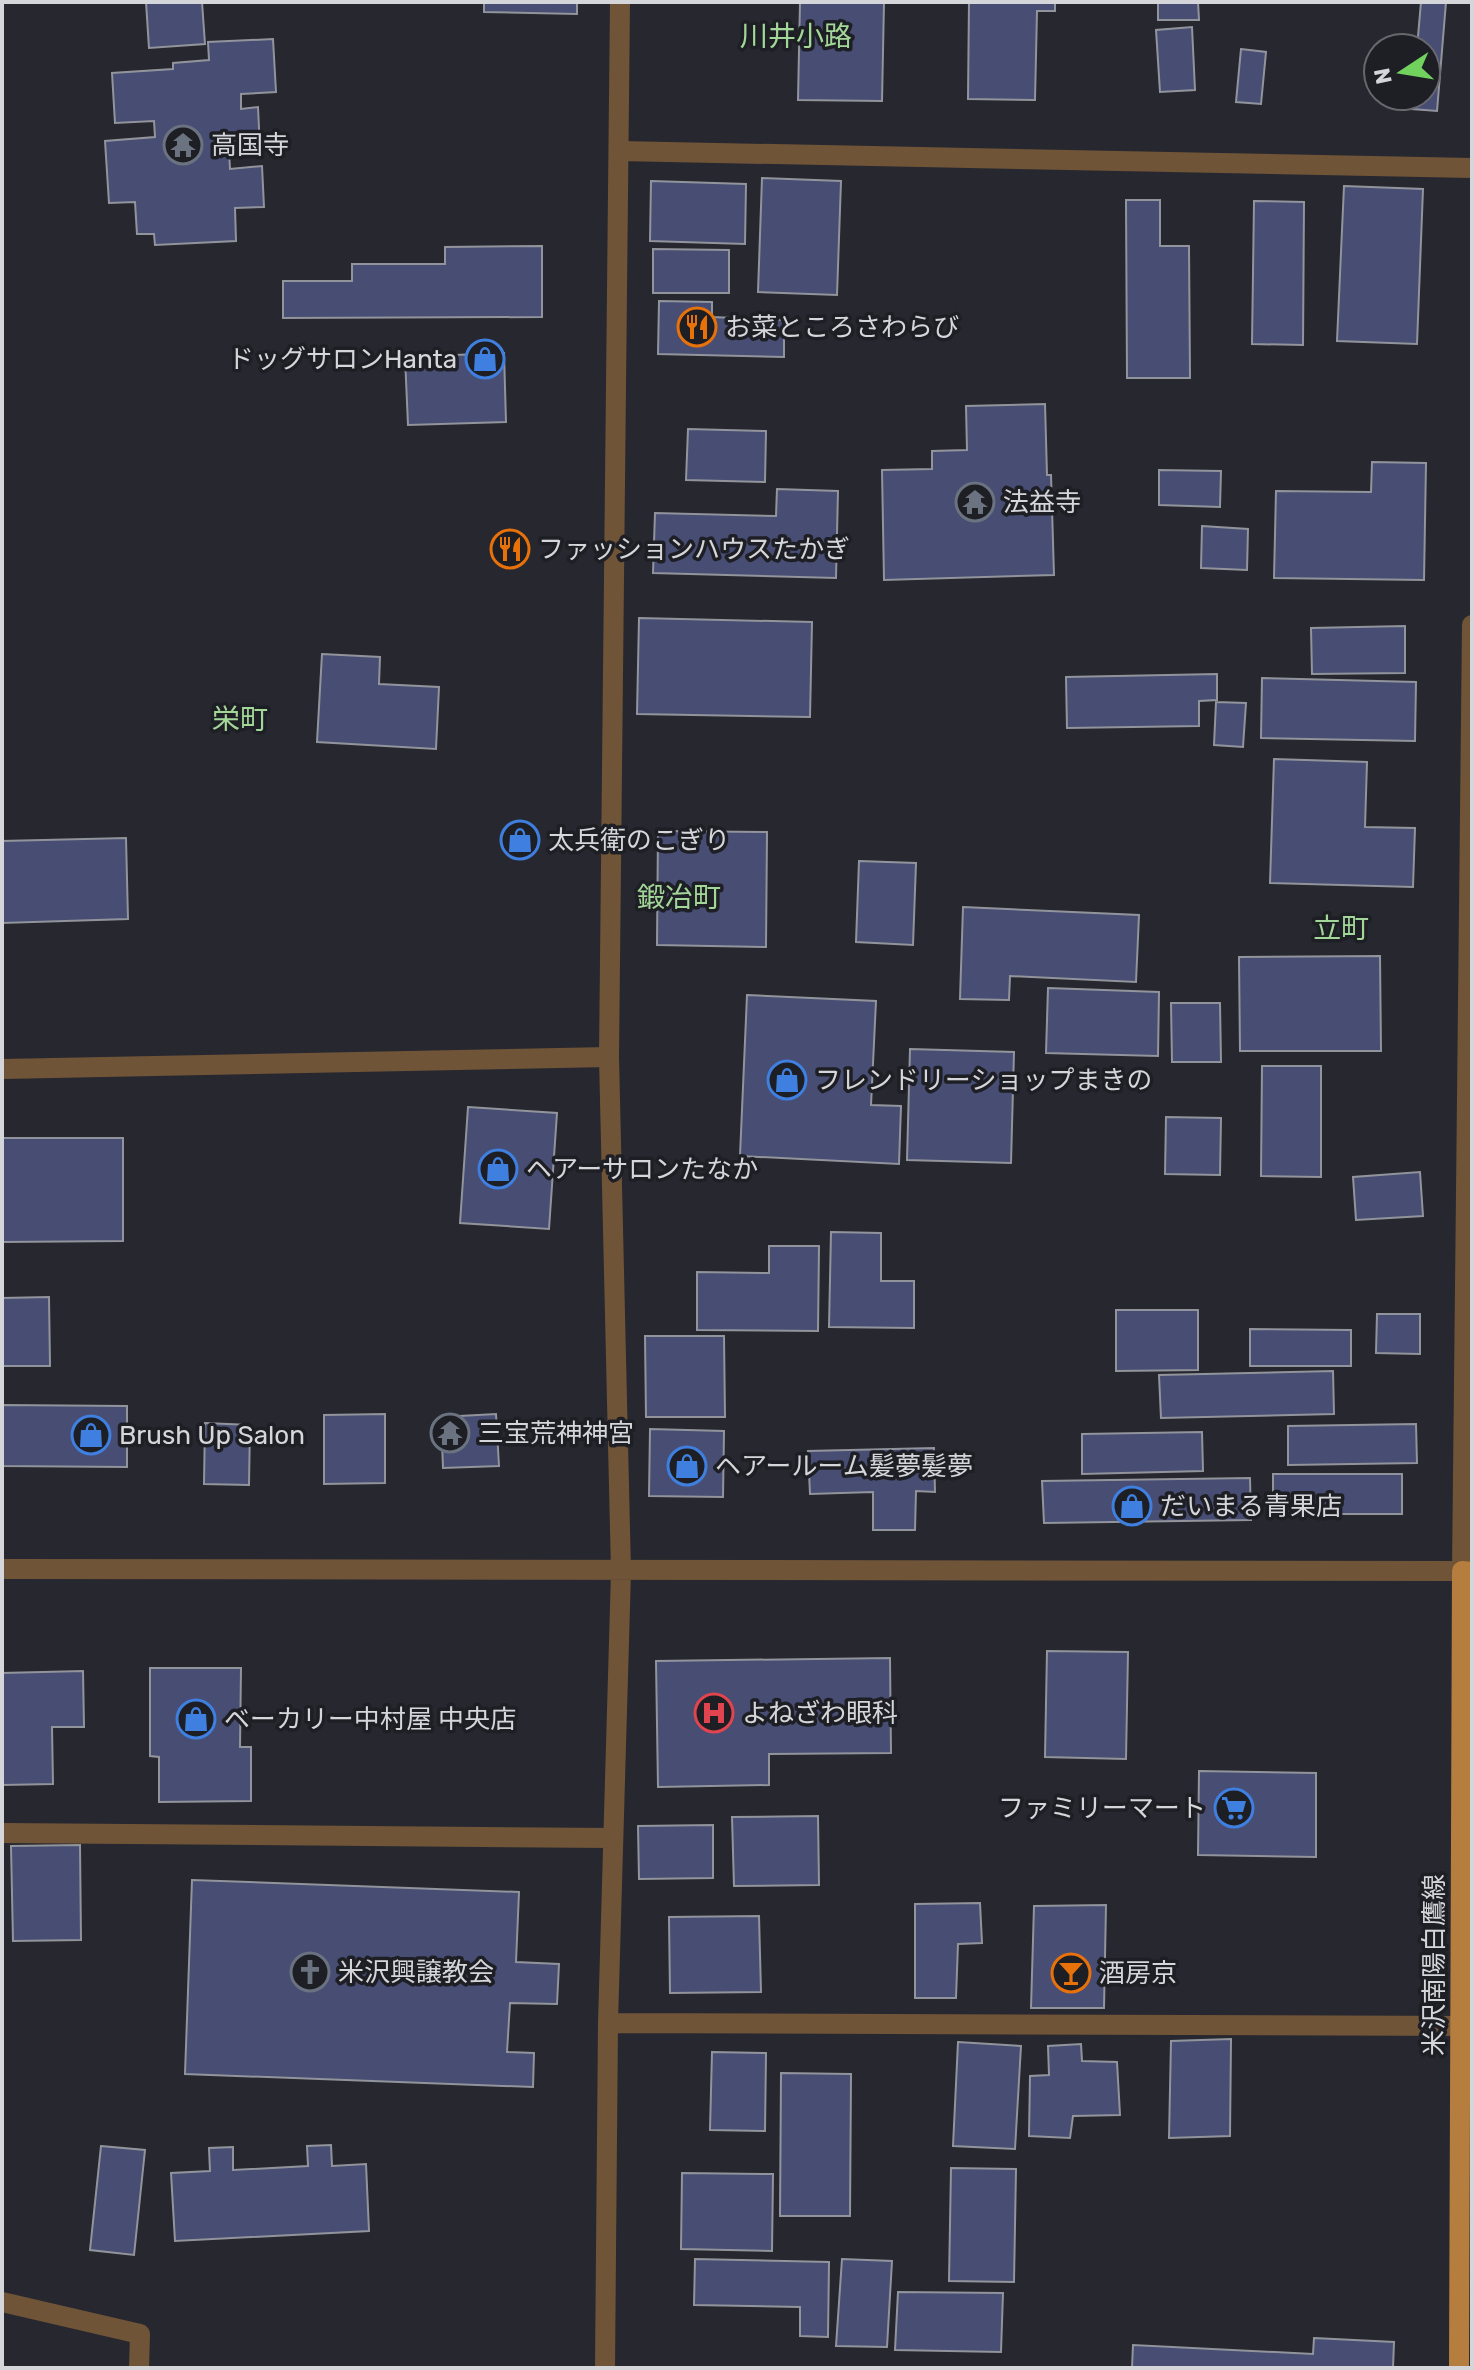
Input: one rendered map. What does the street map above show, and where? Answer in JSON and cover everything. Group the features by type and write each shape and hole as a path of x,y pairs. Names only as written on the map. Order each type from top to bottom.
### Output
{"main road":[{"name":"米沢南陽白鷹線","path":"1459,2368 1466,2026 1467,1572"}],"street":[{"path":"605,2368 608,2023 621,1572 609,1057 620,2"},
{"path":"619,151 1472,168"},
{"path":"2,1569 1467,1572 1472,625"},
{"path":"2,1069 609,1057"},
{"path":"2,1833 613,1838"},
{"path":"608,2023 1466,2026"},
{"path":"2,2302 140,2334 139,2368"}],"building":[{"path":"146,2 202,2 205,44 149,48"},
{"path":"484,2 577,2 577,14 484,12"},
{"path":"800,2 884,2 882,101 798,100"},
{"path":"969,2 1055,2 1055,11 1037,11 1035,100 968,99"},
{"path":"1158,2 1198,2 1199,20 1158,20"},
{"path":"1421,2 1446,2 1442,50 1442,32 1418,32"},
{"path":"1192,27 1195,90 1160,92 1156,30"},
{"name":"高国寺","path":"273,39 276,92 241,94 241,109 258,107 260,149 229,151 230,169 262,166 264,207 235,208 236,241 155,245 154,234 137,234 135,202 109,203 105,141 155,137 154,121 115,123 112,73 173,69 173,63 209,60 208,42"},
{"path":"1241,49 1266,52 1261,104 1236,102"},
{"path":"762,178 841,181 837,295 758,292"},
{"path":"651,181 746,184 745,244 650,241"},
{"path":"1344,186 1423,189 1417,344 1337,341"},
{"path":"1126,200 1160,200 1160,246 1189,246 1190,378 1127,378"},
{"path":"1254,201 1304,202 1303,345 1252,344"},
{"path":"542,246 542,317 283,318 283,281 352,281 352,264 445,264 445,247"},
{"path":"653,249 729,250 729,293 653,293"},
{"path":"659,301 712,302 712,317 784,320 784,357 658,354"},
{"path":"504,353 506,422 408,425 405,357"},
{"path":"1045,404 1054,575 884,580 882,470 932,469 932,451 967,450 966,406"},
{"path":"688,429 766,431 765,482 686,480"},
{"path":"1372,462 1426,463 1424,580 1274,578 1276,491 1371,492"},
{"path":"1159,470 1221,471 1220,507 1159,505"},
{"path":"777,489 838,491 836,578 653,573 655,513 776,516"},
{"path":"1202,526 1248,529 1247,570 1201,568"},
{"path":"639,618 812,622 810,717 637,714"},
{"path":"1405,626 1405,673 1312,674 1311,628"},
{"path":"322,654 380,657 379,684 439,687 436,749 317,742"},
{"path":"1217,674 1217,700 1199,701 1199,726 1067,728 1066,677"},
{"path":"1262,678 1416,682 1415,741 1261,738"},
{"path":"1216,702 1246,703 1243,747 1214,745"},
{"path":"1274,759 1367,762 1365,827 1415,828 1413,887 1270,883"},
{"path":"658,831 767,832 766,947 657,945"},
{"path":"126,838 128,919 2,923 2,841"},
{"path":"859,861 916,863 913,945 856,942"},
{"path":"963,907 1139,915 1136,982 1010,976 1009,1000 960,999"},
{"path":"1380,956 1381,1051 1240,1051 1239,957"},
{"path":"1048,988 1159,992 1158,1056 1046,1053"},
{"path":"747,995 876,1001 871,1105 901,1106 899,1164 740,1156"},
{"path":"1171,1003 1220,1003 1221,1062 1172,1062"},
{"path":"910,1049 1014,1052 1011,1163 907,1160"},
{"path":"1262,1066 1321,1066 1321,1177 1261,1176"},
{"path":"468,1107 557,1113 549,1229 460,1223"},
{"path":"1166,1117 1221,1118 1220,1175 1165,1174"},
{"path":"2,1138 123,1138 123,1241 2,1242"},
{"path":"1420,1172 1423,1216 1356,1220 1353,1177"},
{"path":"831,1232 881,1233 881,1281 914,1281 914,1328 829,1327"},
{"path":"769,1246 819,1246 818,1331 697,1330 697,1272 769,1273"},
{"path":"49,1297 50,1366 2,1366 2,1298"},
{"path":"1116,1310 1198,1310 1198,1370 1116,1371"},
{"path":"1377,1314 1420,1314 1420,1354 1376,1353"},
{"path":"1250,1329 1351,1330 1351,1366 1250,1366"},
{"path":"645,1336 724,1336 725,1417 646,1417"},
{"path":"1333,1371 1334,1414 1161,1418 1159,1375"},
{"path":"2,1405 127,1406 127,1467 2,1466"},
{"path":"385,1414 385,1483 324,1484 324,1415"},
{"path":"496,1414 499,1466 443,1468 441,1417"},
{"path":"205,1423 250,1425 249,1485 204,1484"},
{"path":"1416,1424 1417,1463 1288,1465 1288,1426"},
{"path":"650,1429 724,1431 723,1497 649,1496"},
{"path":"1202,1432 1203,1471 1082,1474 1082,1434"},
{"path":"934,1448 935,1492 916,1491 915,1530 873,1530 873,1492 810,1494 808,1451"},
{"path":"1273,1474 1402,1474 1402,1514 1273,1514"},
{"path":"1250,1478 1251,1520 1044,1523 1042,1481"},
{"path":"1047,1651 1128,1652 1126,1759 1045,1757"},
{"path":"890,1658 891,1753 769,1754 769,1785 658,1787 656,1661"},
{"path":"150,1668 241,1668 240,1747 251,1747 251,1801 159,1802 159,1757 150,1756"},
{"path":"83,1671 84,1727 52,1727 53,1784 2,1785 2,1673"},
{"path":"1199,1771 1316,1773 1316,1857 1198,1855"},
{"path":"818,1816 819,1885 734,1886 732,1817"},
{"path":"713,1825 713,1878 639,1879 638,1826"},
{"path":"80,1845 81,1940 13,1941 11,1846"},
{"path":"192,1880 519,1892 516,1962 559,1964 557,2004 510,2003 507,2052 534,2053 533,2087 185,2074"},
{"path":"980,1903 982,1943 958,1944 956,1998 915,1998 915,1904"},
{"path":"1106,1905 1104,2008 1031,2008 1034,1906"},
{"path":"759,1916 761,1992 670,1993 669,1917"},
{"path":"1231,2039 1230,2136 1169,2138 1171,2041"},
{"path":"958,2042 1021,2046 1015,2149 953,2146"},
{"path":"1081,2044 1082,2061 1117,2062 1120,2115 1073,2116 1070,2138 1029,2136 1030,2076 1049,2075 1048,2046"},
{"path":"712,2052 766,2053 765,2131 710,2130"},
{"path":"781,2073 851,2074 850,2216 780,2216"},
{"path":"331,2145 332,2166 366,2164 369,2231 175,2241 171,2173 210,2171 209,2148 233,2147 233,2170 308,2166 307,2146"},
{"path":"101,2146 145,2150 134,2255 90,2250"},
{"path":"951,2168 1016,2169 1014,2282 949,2281"},
{"path":"682,2173 773,2174 772,2251 681,2249"},
{"path":"695,2259 829,2262 828,2337 800,2336 800,2307 694,2305"},
{"path":"842,2259 892,2261 887,2347 836,2346"},
{"path":"898,2292 1003,2293 1001,2352 895,2350"},
{"path":"1314,2338 1394,2342 1393,2368 1132,2368 1133,2345 1313,2354"}],"place":[{"name":"高国寺","path":"183,145"},
{"name":"お菜ところさわらび","path":"697,327"},
{"name":"ドッグサロンHanta","path":"485,359"},
{"name":"法益寺","path":"975,502"},
{"name":"ファッションハウスたかぎ","path":"510,549"},
{"name":"太兵衛のこぎり","path":"520,840"},
{"name":"フレンドリーショップまきの","path":"787,1080"},
{"name":"ヘアーサロンたなか","path":"498,1169"},
{"name":"三宝荒神神宮","path":"450,1433"},
{"name":"Brush Up Salon","path":"91,1435"},
{"name":"ヘアールーム髪夢髪夢","path":"687,1466"},
{"name":"だいまる青果店","path":"1132,1506"},
{"name":"よねざわ眼科","path":"714,1713"},
{"name":"ベーカリー中村屋 中央店","path":"196,1719"},
{"name":"ファミリーマート","path":"1234,1808"},
{"name":"米沢興譲教会","path":"310,1972"},
{"name":"酒房京","path":"1071,1973"}],"district":[{"name":"川井小路","path":"796,36"},
{"name":"栄町","path":"240,719"},
{"name":"鍛冶町","path":"679,897"},
{"name":"立町","path":"1341,928"}]}
